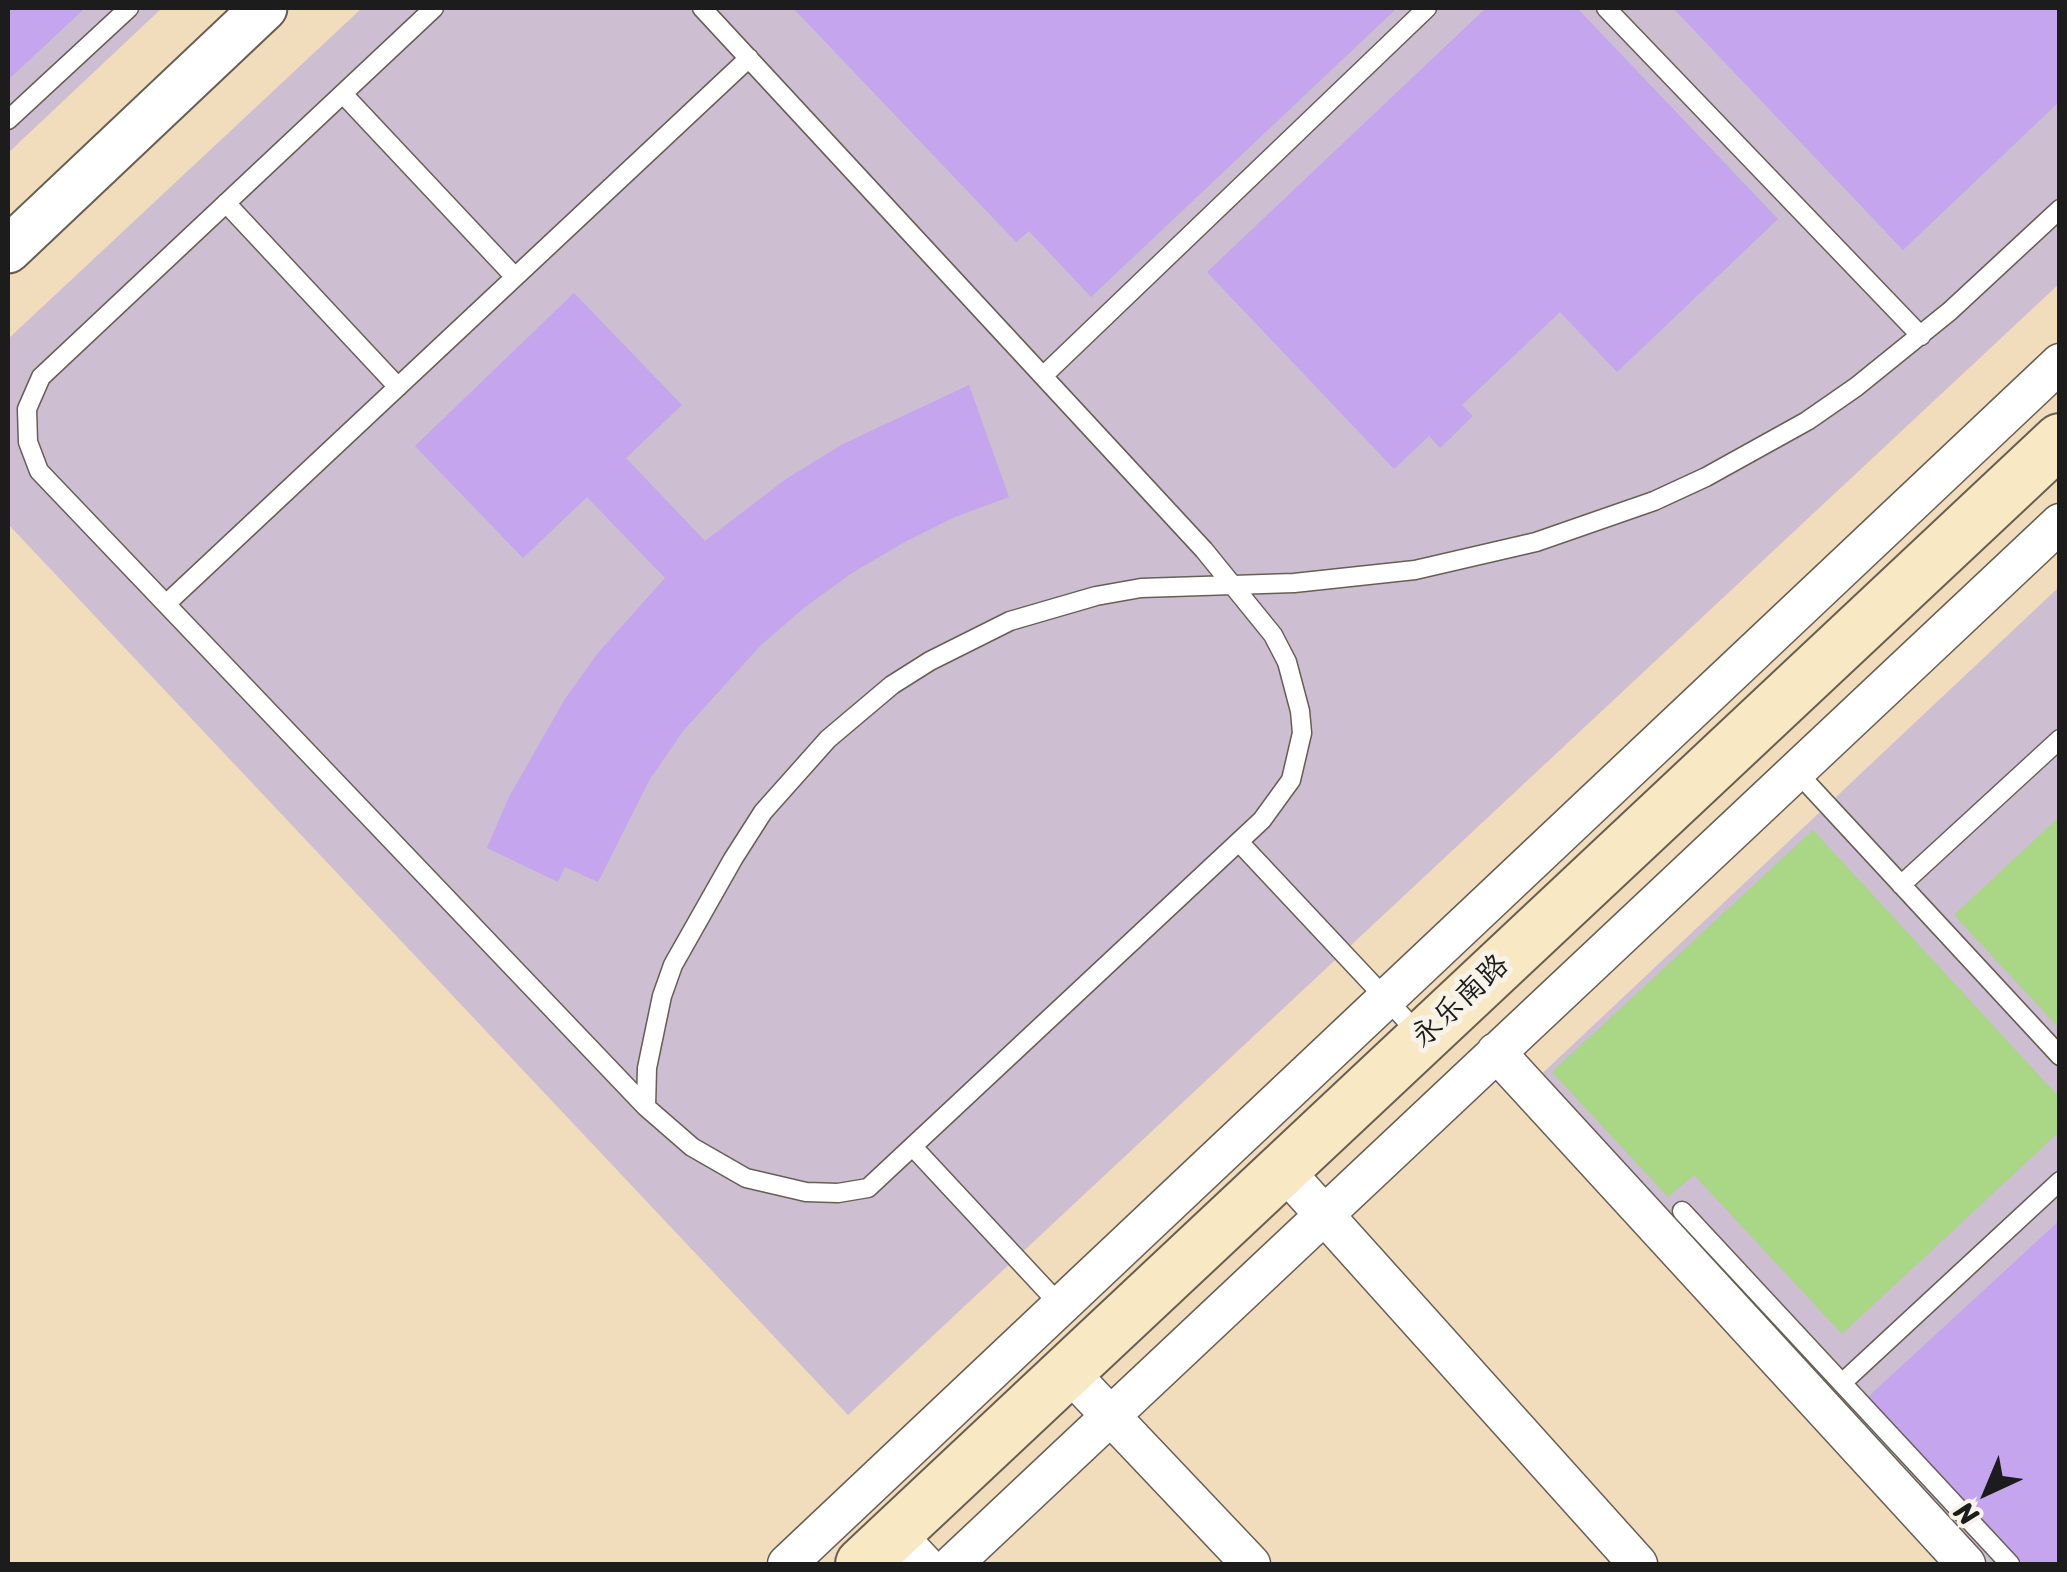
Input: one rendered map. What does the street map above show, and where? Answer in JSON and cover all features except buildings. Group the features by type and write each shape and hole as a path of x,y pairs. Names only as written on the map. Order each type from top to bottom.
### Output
{"main road":[{"name":"永乐南路","path":"894,1554 1068,1371 2060,440"}],"street":[{"path":"8,250 264,8"},
{"path":"787,1564 2060,363"},
{"path":"952,1564 2060,524"},
{"path":"1496,1052 1966,1564"},
{"path":"1283,1169 1638,1564"},
{"path":"1068,1371 1251,1564"}],"lane":[{"path":"8,120 128,8"},
{"path":"434,8 41,377 28,409 28,442 39,470 646,1108 718,1164 746,1178 806,1192 838,1193 868,1188 1239,842 1278,801 1298,757 1302,733 1297,691 1287,662 1272,634 1204,550 702,8"},
{"path":"1043,376 1427,8"},
{"path":"1606,8 1921,336"},
{"path":"166,604 749,58"},
{"path":"342,94 515,278"},
{"path":"226,203 398,387"},
{"path":"646,1108 653,1028 674,965 733,859 764,812 828,739 892,685 956,646 1010,621 1066,603 1141,588 1355,578 1416,570 1491,554 1596,524 1706,477 1807,420 1921,336 2060,209"},
{"path":"1901,886 2060,739"},
{"path":"1796,771 2060,1056"},
{"path":"1239,842 1423,1038"},
{"path":"913,1147 1061,1306"},
{"path":"1842,1383 2060,1181"},
{"path":"1682,1211 2010,1564"}],"shaded area":[{"path":"8,8 162,8 8,153"},
{"path":"362,8 2059,8 2059,284 848,1415 8,524 8,339"},
{"path":"2059,587 2059,1564 1974,1564 1531,1084"}],"green space":[{"path":"2059,817 2059,1028 1954,915"},
{"path":"1813,830 2059,1097 2059,1132 1842,1334 1694,1175 1668,1197 1552,1072"}]}
